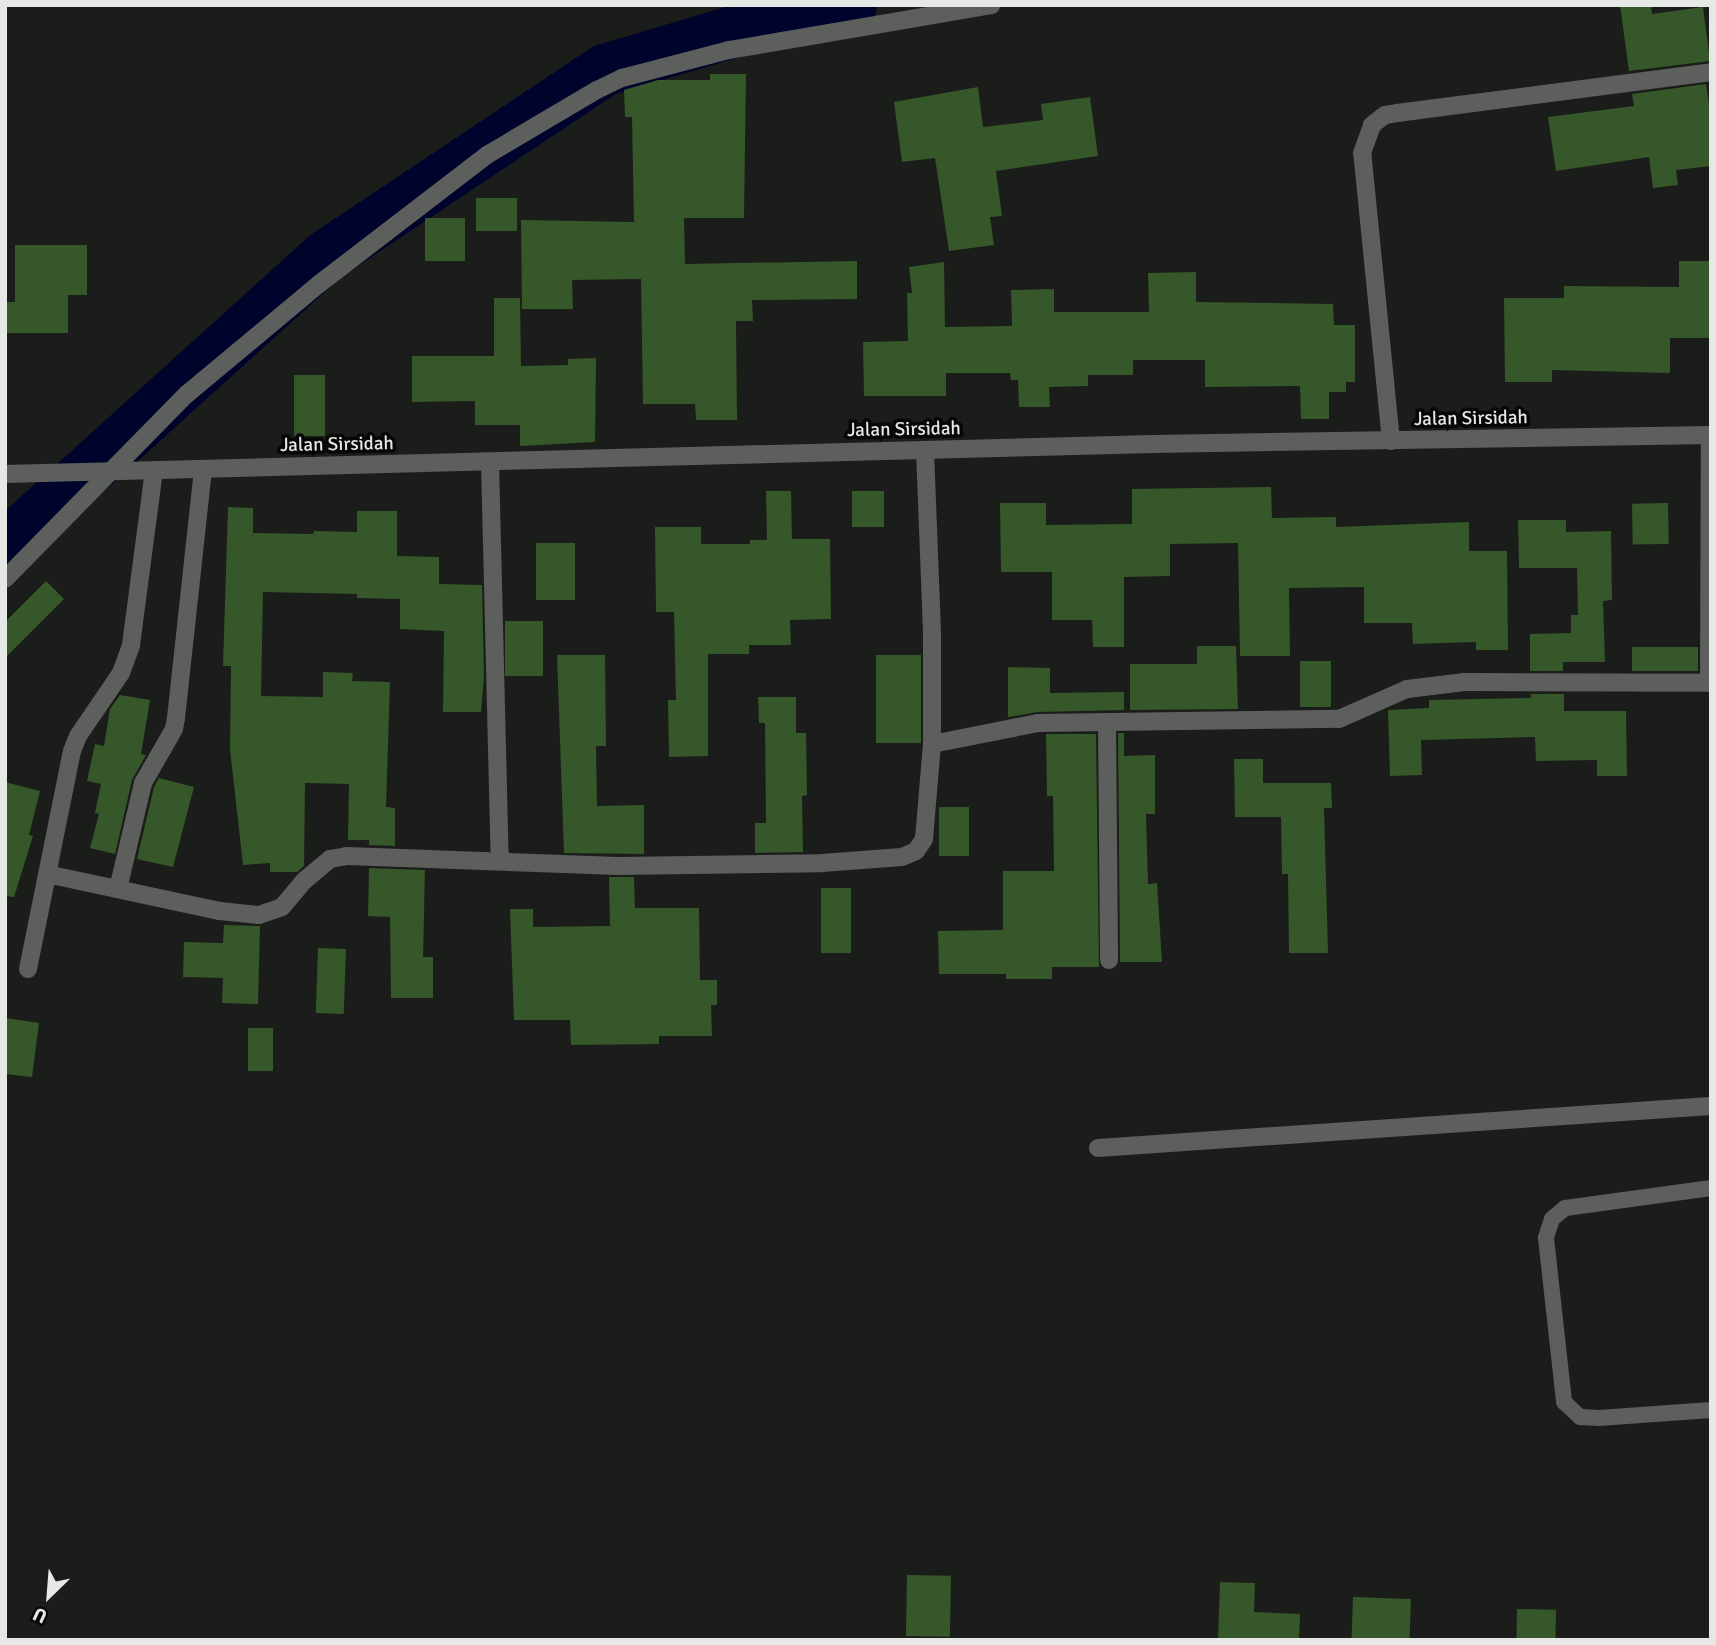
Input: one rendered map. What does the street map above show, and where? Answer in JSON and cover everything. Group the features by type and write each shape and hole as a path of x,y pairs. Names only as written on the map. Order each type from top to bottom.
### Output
{"street":[{"path":"5,579 104,472 187,394 319,284 487,155 597,90 622,78 729,50 991,5"},
{"path":"1391,441 1362,153 1372,125 1385,115 1397,113 1711,72"},
{"path":"932,744 1038,723 1339,719 1407,689 1465,682 1710,682 1710,435"},
{"name":"Jalan Sirsidah","path":"5,474 925,450 1710,435"},
{"path":"47,874 220,911 259,915 282,907 319,867 338,856 618,866 822,863 902,857 916,851 924,839 932,744 932,636 925,450"},
{"path":"490,462 500,861"},
{"path":"118,889 143,783 174,729 203,469"},
{"path":"28,969 78,736 121,673 131,645 154,471"},
{"path":"1107,722 1109,960"},
{"path":"1098,1148 1711,1106"}],"lane":[{"path":"1711,1188 1566,1208 1552,1219 1546,1238 1564,1402 1580,1417 1711,1410"}],"building":[{"path":"1620,5 1651,5 1652,14 1703,7 1710,61 1629,71"},
{"path":"710,74 746,74 744,218 684,218 685,264 857,261 857,299 752,300 753,321 736,321 737,420 696,420 695,404 643,404 641,279 572,280 573,309 522,309 521,220 634,222 632,117 625,117 624,90 658,80 710,80"},
{"path":"1706,84 1711,118 1711,166 1676,170 1678,185 1653,188 1649,157 1556,171 1548,117 1634,106 1632,94"},
{"path":"978,87 983,127 1043,120 1041,104 1090,97 1098,156 996,171 1002,216 990,217 994,245 949,251 935,158 902,162 894,102"},
{"path":"476,198 517,198 517,231 476,231"},
{"path":"425,218 465,218 465,261 425,261"},
{"path":"15,245 87,245 87,295 68,295 68,333 5,333 5,302 15,302"},
{"path":"1679,261 1711,261 1711,338 1670,338 1670,373 1552,370 1552,382 1505,382 1504,298 1564,298 1564,286 1679,287"},
{"path":"944,262 945,327 1012,326 1011,290 1054,289 1054,312 1149,312 1148,273 1196,272 1196,302 1333,304 1334,325 1355,325 1355,382 1346,382 1346,392 1329,392 1329,419 1301,419 1300,386 1205,387 1205,360 1133,360 1133,375 1088,375 1088,386 1049,387 1050,407 1019,407 1018,380 1011,380 1010,373 946,373 946,396 864,396 863,342 908,341 907,293 912,293 909,267"},
{"path":"494,298 520,298 521,366 568,365 568,359 596,358 595,442 520,446 520,425 475,425 475,401 412,402 412,356 494,356"},
{"path":"294,375 325,375 325,436 294,436"},
{"path":"1271,487 1272,518 1336,517 1336,527 1469,522 1469,551 1507,551 1508,650 1476,650 1476,642 1413,644 1412,623 1364,623 1364,587 1289,588 1290,656 1240,656 1238,543 1170,544 1170,576 1124,577 1124,647 1093,647 1092,620 1052,620 1052,572 1001,572 1000,503 1046,503 1046,525 1132,524 1132,489"},
{"path":"766,491 791,491 792,539 830,539 831,619 790,620 791,645 749,645 749,654 708,654 708,756 669,757 668,700 676,700 674,612 656,612 655,527 701,527 701,544 750,544 750,540 767,540"},
{"path":"852,491 884,491 884,527 852,527"},
{"path":"1668,503 1669,544 1633,545 1632,504"},
{"path":"228,507 253,508 253,533 357,532 357,511 397,511 397,556 439,557 439,584 482,585 484,676 481,712 443,712 444,631 400,629 400,599 357,598 357,594 263,592 261,696 323,697 323,672 353,673 352,681 390,682 386,807 395,808 395,846 369,845 369,840 348,840 349,784 305,783 304,866 297,872 270,872 270,863 243,865 230,749 231,666 223,666"},
{"path":"1518,520 1566,520 1566,532 1611,531 1612,600 1603,601 1605,662 1563,662 1563,671 1530,671 1530,634 1571,633 1571,615 1578,615 1577,568 1519,568"},
{"path":"536,543 575,543 575,600 536,600"},
{"path":"46,581 64,599 5,658 5,622"},
{"path":"505,621 543,621 543,676 505,676"},
{"path":"1197,646 1236,646 1238,709 1130,710 1130,664 1197,664"},
{"path":"1632,647 1698,647 1698,671 1632,671"},
{"path":"557,655 605,655 606,746 596,746 597,806 644,805 644,854 564,853"},
{"path":"876,655 921,655 921,743 876,743"},
{"path":"1300,661 1331,661 1331,707 1300,707"},
{"path":"1008,667 1050,668 1050,693 1124,692 1124,710 1038,712 1008,717"},
{"path":"1531,694 1564,694 1564,711 1626,711 1627,776 1597,776 1597,760 1536,761 1535,737 1421,740 1422,775 1390,776 1388,710 1429,708 1429,700 1531,698"},
{"path":"120,695 150,700 141,754 146,755 132,780 115,854 90,848 99,814 95,813 101,784 87,781 95,744 104,746 110,709"},
{"path":"758,697 796,697 796,733 806,733 807,795 802,796 803,852 755,853 755,823 766,823 765,723 759,723"},
{"path":"1118,733 1124,733 1124,756 1155,755 1155,814 1146,814 1148,884 1157,883 1162,962 1120,962"},
{"path":"1046,734 1096,734 1099,967 1052,967 1052,979 1006,979 1006,974 939,974 938,931 1003,930 1003,871 1054,871 1053,796 1047,796"},
{"path":"1234,759 1263,759 1263,783 1331,783 1332,808 1324,808 1328,953 1289,953 1288,874 1282,874 1281,817 1235,817"},
{"path":"159,778 194,787 173,867 137,859 154,787"},
{"path":"5,782 40,791 29,835 33,836 14,897 5,896"},
{"path":"939,807 969,807 969,856 939,856"},
{"path":"369,868 425,870 423,957 433,957 433,998 391,998 390,917 368,916"},
{"path":"609,877 634,877 635,908 699,908 700,980 717,980 717,1005 711,1005 712,1036 659,1036 659,1044 571,1045 570,1020 514,1020 510,909 533,909 533,927 610,926"},
{"path":"821,888 851,888 851,953 821,953"},
{"path":"224,925 260,926 258,1004 222,1003 223,978 183,977 184,942 223,943"},
{"path":"318,948 346,949 344,1014 316,1013"},
{"path":"5,1018 39,1023 32,1077 5,1074"},
{"path":"248,1028 273,1028 273,1071 248,1071"},
{"path":"907,1575 951,1576 950,1637 906,1636"},
{"path":"1220,1582 1255,1583 1254,1612 1300,1614 1299,1640 1218,1639"},
{"path":"1353,1597 1411,1599 1410,1640 1351,1640"},
{"path":"1517,1609 1556,1610 1555,1640 1516,1640"}],"waterway":[{"path":"5,546 326,256 605,70 779,18 851,5"}]}
